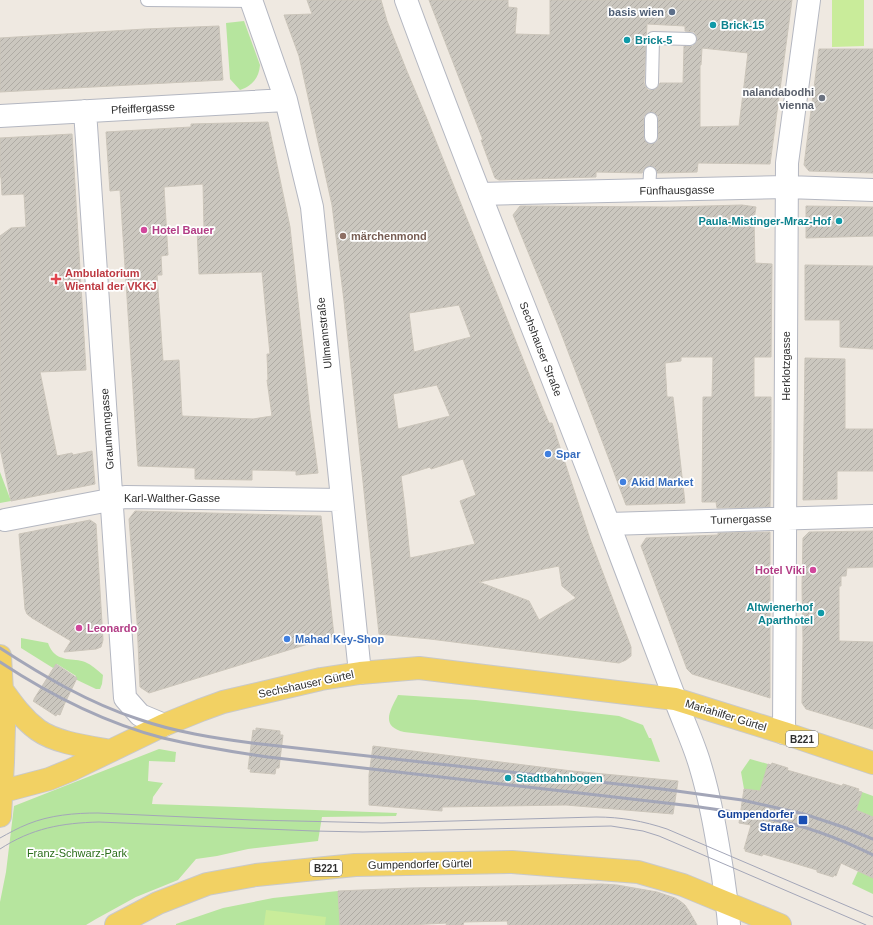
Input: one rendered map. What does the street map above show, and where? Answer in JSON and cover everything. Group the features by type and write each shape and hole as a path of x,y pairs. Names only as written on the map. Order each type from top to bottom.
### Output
{"main road":[{"path":"0,656 4,726 0,816"},
{"name":"Sechshauser Gürtel","path":"1,792 25,786 71,770 164,725 223,702 321,679 360,673 420,668 675,699"},
{"path":"3,691 23,717 38,730 49,736 71,743 111,751"},
{"name":"Mariahilfer Gürtel","path":"675,699 873,763"},
{"name":"Gumpendorfer Gürtel","path":"116,925 158,903 207,884 256,875 355,865 512,862 638,872 682,884 727,903"},
{"name":"B221","path":"727,903 780,925"}],"street":[{"name":"Ullmannstraße","path":"252,0 286,100 312,207 360,673"},
{"name":"Sechshauser Straße","path":"406,0 609,524 675,699"},
{"name":"Herklotzgasse","path":"784,733 787,163 809,0"},
{"name":"Pfeiffergasse","path":"0,116 286,100"},
{"name":"Graumanngasse","path":"85,111 125,698 140,715 164,725"},
{"name":"Fünfhausgasse","path":"480,194 650,181 873,190"},
{"name":"Karl-Walther-Gasse","path":"5,520 125,496 342,500"},
{"name":"Turnergasse","path":"609,524 873,516"},
{"name":"Mariahilfer Gürtel","path":"675,699 691,738 701,770 716,832 727,903"},
{"path":"727,903 729,925"}],"lane":[{"path":"147,0 252,0"},
{"path":"652,83 653,38 690,39"},
{"path":"651,119 651,137"}],"green space":[{"path":"832,0 864,0 864,46 832,47"},
{"path":"244,21 260,65 258,74 254,81 240,90 230,79 226,23"},
{"path":"0,472 11,501 0,503"},
{"path":"21,638 48,643 55,654 66,659 85,662 90,665 103,675 100,689 96,689 75,679 76,676 57,664 53,668 21,648"},
{"path":"398,695 476,700 619,716 643,725 649,738 651,738 660,762 404,732 392,726 389,722 390,712"},
{"name":"Franz-Schwarz-Park","path":"159,749 176,752 175,762 149,761 148,781 163,783 153,797 152,804 397,813 396,816 322,817 318,841 248,849 196,859 178,880 136,897 86,925 0,925 0,902 6,872 14,806"},
{"path":"750,759 768,764 763,792 744,789 741,772"},
{"path":"862,792 873,796 873,817 853,809"},
{"path":"858,871 873,878 873,894 852,884"},
{"path":"338,891 340,925 176,925 223,908 273,898"},
{"path":"266,910 326,917 325,925 264,925"}],"building":[{"path":"307,0 381,0 387,21 406,69 543,409 549,423 552,423 590,539 631,647 631,656 626,660 619,663 379,634 344,301 332,205 299,56 284,15 312,14","holes":["459,305 471,337 414,352 409,313","437,385 450,416 398,429 393,394","463,459 476,495 460,501 475,544 410,558 401,476 430,467 431,469","559,566 562,586 576,598 539,620 529,601 479,582"]},
{"path":"429,0 508,0 508,7 517,8 515,34 550,35 550,0 792,0 770,164 698,163 697,172 657,173 654,167 650,166 646,167 642,173 596,172 596,177 499,180 495,178 481,140 483,140","holes":["647,24 685,26 685,31 694,32 696,35 697,40 693,46 684,46 683,83 660,83 656,89 652,90 648,90 646,87 644,83","702,48 748,53 739,126 700,127","647,113 655,113 658,116 658,140 651,144 644,140 644,116"]},
{"path":"219,26 223,80 0,92 0,38"},
{"path":"819,49 873,49 873,173 809,171 804,165"},
{"path":"268,122 290,227 318,473 296,475 296,471 252,470 252,480 195,479 195,468 138,466 120,190 110,191 106,132 191,127 191,124","holes":["203,184 204,228 197,228 199,274 262,272 270,354 267,354 267,380 272,416 253,419 182,416 179,360 163,361 157,275 162,275 161,256 168,255 164,187"]},
{"path":"72,134 86,370 40,372 57,456 72,453 73,455 92,451 95,484 11,501 0,448 0,236 11,228 26,227 24,194 2,195 0,177 0,138"},
{"path":"742,205 756,207 754,219 755,263 772,264 771,357 754,357 754,397 771,397 770,507 717,508 716,502 702,502 703,397 712,397 713,357 681,357 681,361 665,363 667,397 673,397 685,503 626,505 558,325 513,215 520,206 670,207"},
{"name":"Paula-Mistinger-Mraz-Hof","path":"806,206 873,207 873,236 806,238"},
{"path":"805,265 873,266 873,349 840,347 840,320 805,320"},
{"path":"805,358 845,359 845,429 873,429 873,471 837,471 837,499 803,500"},
{"path":"135,511 321,516 334,636 149,693 140,687 137,621 129,519"},
{"path":"90,520 96,524 103,640 101,647 96,649 64,652 71,641 32,618 27,614 25,609 19,534"},
{"path":"873,531 873,567 847,568 846,576 841,576 841,586 839,586 839,641 873,642 873,729 806,709 802,703 802,586 803,538 809,532"},
{"path":"770,532 770,698 692,674 687,669 641,546 646,538 718,535 718,533"},
{"path":"56,664 77,678 60,715 57,714 56,716 33,701"},
{"path":"256,728 280,731 280,735 283,735 279,768 276,768 275,774 250,772 251,769 248,769 253,730 256,731"},
{"name":"Stadtbahnbogen","path":"373,746 572,771 678,781 673,814 566,805 442,807 442,811 369,805 369,775"},
{"name":"Gumpendorfer Straße","path":"772,763 788,768 787,770 842,786 843,784 859,789 858,791 862,792 856,810 873,817 873,878 841,863 836,876 834,875 833,877 817,872 817,870 763,854 762,856 745,851 746,849 744,849 751,825 739,823 744,789 760,791 768,764 771,765"},
{"path":"601,884 617,885 657,892 675,898 685,905 697,925 508,925 507,921 464,922 463,925 446,925 447,923 409,925 340,925 338,891"}],"tram line":[{"path":"0,838 24,826 45,818 89,813 253,820 382,823 596,817 614,818 641,822 667,829 873,917"},
{"path":"0,849 36,831 60,825 99,822 363,832 611,826 643,831 659,836 866,925"}],"railway":[{"path":"0,648 50,679 84,697 120,713 152,724 180,731 252,743 662,789 742,800 804,814 873,839"},
{"path":"0,662 38,686 78,707 141,732 176,741 268,757 742,813 810,829 836,838 873,855"}],"place":[{"name":"basis wien","path":"672,12"},
{"name":"Brick-15","path":"713,25"},
{"name":"Brick-5","path":"627,40"},
{"name":"nalandabodhi vienna","path":"822,98"},
{"name":"Paula-Mistinger-Mraz-Hof","path":"839,221"},
{"name":"Hotel Bauer","path":"144,230"},
{"name":"märchenmond","path":"343,236"},
{"name":"Ambulatorium Wiental der VKKJ","path":"56,279"},
{"name":"Spar","path":"548,454"},
{"name":"Akid Market","path":"623,482"},
{"name":"Hotel Viki","path":"813,570"},
{"name":"Altwienerhof Aparthotel","path":"821,613"},
{"name":"Leonardo","path":"79,628"},
{"name":"Mahad Key-Shop","path":"287,639"},
{"name":"Stadtbahnbogen","path":"508,778"},
{"name":"Gumpendorfer Straße","path":"803,820"}]}
